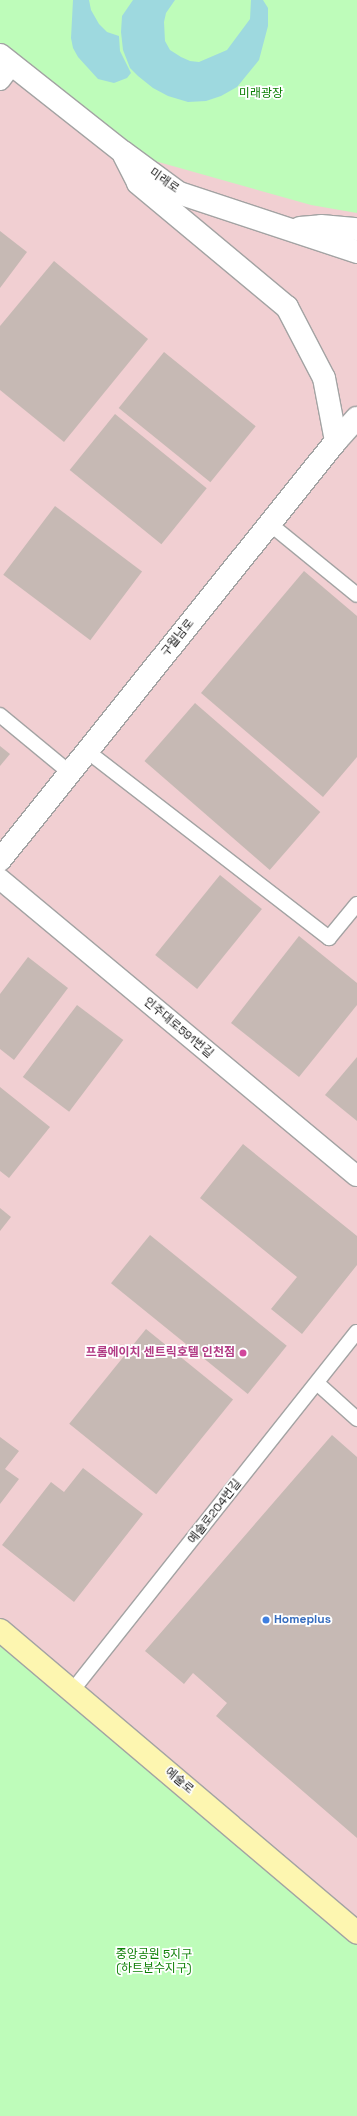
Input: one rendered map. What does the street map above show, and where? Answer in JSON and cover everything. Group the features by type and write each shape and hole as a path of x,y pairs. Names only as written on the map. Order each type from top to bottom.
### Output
{"main road":[{"name":"예술로","path":"0,1630 357,1933"}],"street":[{"name":"미래로","path":"4,66 179,193 357,252"},
{"path":"123,152 138,183 286,307 324,378 336,441"},
{"path":"289,229 322,226 357,229"},
{"name":"구월남로","path":"0,860 336,441 357,418"},
{"name":"인주대로591번길","path":"0,880 357,1176"}],"lane":[{"path":"270,524 357,595"},
{"path":"0,715 70,773"},
{"path":"87,751 329,938 357,904"},
{"name":"예술로204번길","path":"72,1691 357,1332"},
{"path":"317,1383 357,1419"}],"shaded area":[{"path":"0,0 357,0 357,1933 0,1629"}],"green space":[{"name":"미래광장","path":"0,0 357,0 357,213 311,205 123,152 0,55"},
{"name":"중앙공원 5지구 (하트분수지구)","path":"0,1629 357,1933 357,2116 0,2116"}],"water":[{"path":"73,0 89,0 91,10 99,24 107,32 119,36 120,51 131,73 127,78 114,83 98,79 78,57 73,48 71,38"},
{"path":"133,0 175,0 166,13 164,22 165,41 170,50 181,57 190,61 199,62 227,50 250,19 251,0 263,0 268,8 268,26 259,60 237,87 221,96 206,101 188,102 168,96 153,88 130,68 123,50 121,32 122,16"}],"building":[{"path":"0,231 27,252 0,288"},
{"path":"54,261 148,339 64,442 0,390 0,326"},
{"path":"164,352 256,426 210,482 119,408"},
{"path":"115,414 207,488 161,544 70,470"},
{"path":"55,506 142,572 90,640 3,575"},
{"path":"304,571 357,616 357,757 323,797 201,693"},
{"path":"195,703 320,812 270,870 144,761"},
{"path":"0,746 10,754 0,766"},
{"path":"220,875 262,909 197,989 155,955"},
{"path":"299,936 357,983 357,1005 299,1077 231,1023"},
{"path":"28,957 68,988 14,1060 0,1049 0,994"},
{"path":"77,1005 123,1040 69,1112 23,1077"},
{"path":"357,1057 357,1121 325,1095"},
{"path":"0,1087 50,1127 9,1178 0,1171"},
{"path":"243,1144 357,1236 357,1265 302,1334 271,1309 297,1277 200,1198"},
{"path":"0,1208 11,1217 0,1231"},
{"path":"150,1235 287,1346 248,1394 111,1283"},
{"path":"146,1329 233,1399 156,1494 69,1424"},
{"path":"332,1435 357,1457 357,1838 216,1716 227,1703 193,1673 184,1684 145,1651"},
{"path":"0,1437 19,1451 5,1469 19,1479 0,1504"},
{"path":"83,1468 143,1514 74,1602 2,1545 51,1482 64,1492"}],"place":[{"name":"프롬에이치 센트릭호텔 인천점","path":"243,1353"},
{"name":"Homeplus","path":"266,1620"}]}
